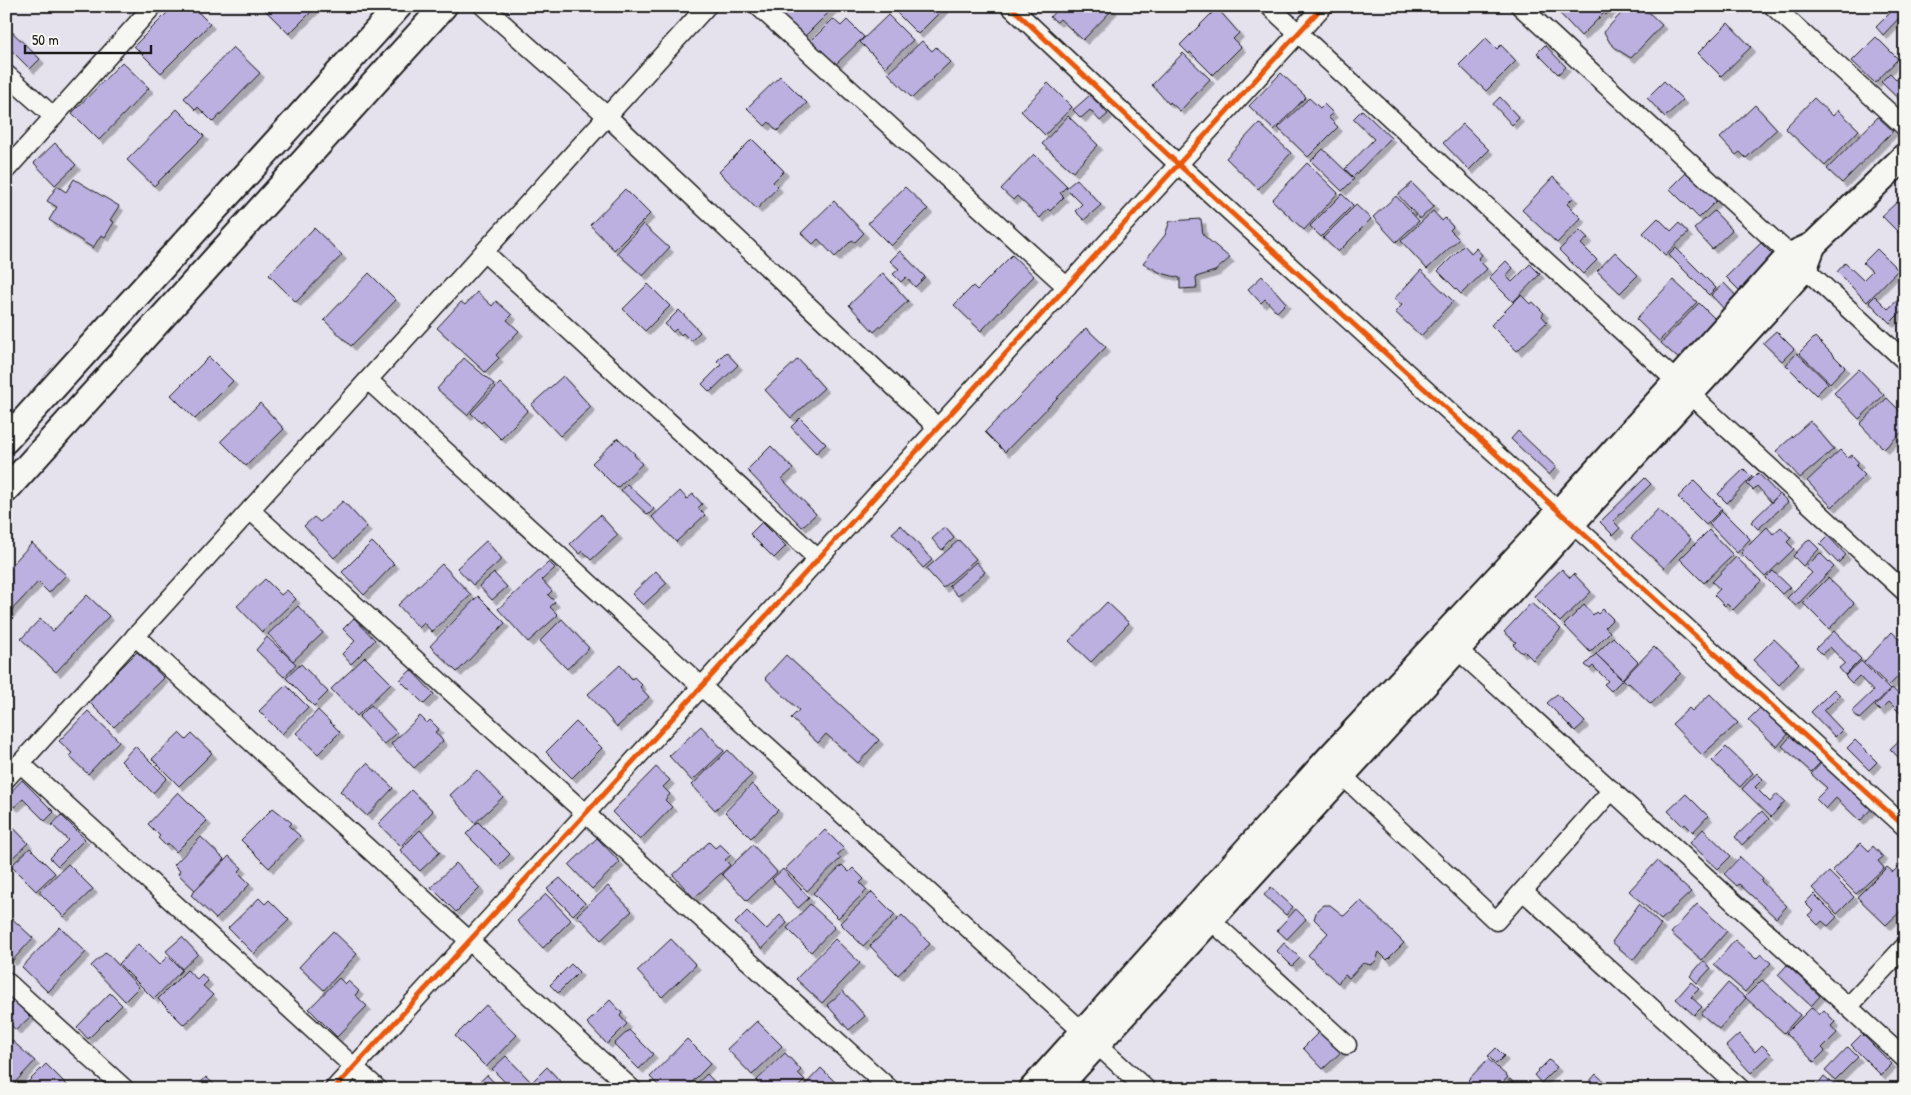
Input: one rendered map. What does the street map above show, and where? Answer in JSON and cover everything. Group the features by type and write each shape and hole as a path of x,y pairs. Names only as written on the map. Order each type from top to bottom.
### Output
{"main road":[{"path":"6,440 399,6"},
{"path":"6,490 444,6"},
{"path":"1032,1089 1091,1038 1203,913 1328,758 1565,518 1796,263 1905,156"},
{"path":"1203,913 1342,775 1457,649 1565,518"},
{"path":"1056,1089 1091,1038"}],"street":[{"path":"6,170 153,6"},
{"path":"483,6 607,116 938,428"},
{"path":"6,779 707,6"},
{"path":"758,6 1067,287"},
{"path":"1010,6 1179,164 1905,827"},
{"path":"1269,6 1905,592"},
{"path":"334,1089 1322,6"},
{"path":"1520,6 1796,263 1905,361"},
{"path":"1773,6 1905,127"},
{"path":"6,74 54,117"},
{"path":"484,252 818,559"},
{"path":"368,380 701,686 1146,1089"},
{"path":"250,510 890,1089"},
{"path":"135,636 632,1089"},
{"path":"1457,649 1905,1058"},
{"path":"20,763 378,1089"},
{"path":"1342,775 1496,921 1612,790"},
{"path":"1523,891 1742,1089"},
{"path":"1203,913 1347,1045"},
{"path":"1848,1007 1905,946"},
{"path":"6,981 124,1089"}],"building":[{"path":"174,6 192,6 210,24 161,73 134,46"},
{"path":"261,6 317,6 289,34"},
{"path":"791,6 835,6 804,37 782,15"},
{"path":"900,6 942,6 944,8 918,34 895,11"},
{"path":"1060,6 1110,6 1113,9 1083,40 1060,19 1057,22 1050,17"},
{"path":"1553,6 1615,6 1606,15 1604,13 1581,36"},
{"path":"1628,6 1642,6 1662,25 1631,58 1610,43 1604,32"},
{"path":"1897,6 1905,6 1905,20 1901,16 1883,35 1876,27"},
{"path":"1217,8 1239,33 1233,39 1241,47 1213,75 1190,52 1189,54 1180,45"},
{"path":"888,15 913,40 885,67 860,42"},
{"path":"833,19 841,26 847,20 864,37 835,65 811,41"},
{"path":"1728,23 1751,47 1721,76 1698,53"},
{"path":"6,26 40,59 30,69 6,45"},
{"path":"1876,37 1898,59 1875,83 1852,61"},
{"path":"1486,38 1497,49 1501,45 1516,61 1486,91 1459,65"},
{"path":"922,41 932,51 936,47 950,62 912,98 888,73"},
{"path":"1545,45 1566,67 1558,74 1537,53"},
{"path":"233,47 260,73 213,122 198,107 196,110 184,98"},
{"path":"1183,53 1210,79 1180,111 1170,102 1169,104 1152,85"},
{"path":"122,62 149,88 99,140 72,113"},
{"path":"1281,73 1306,97 1274,130 1249,106"},
{"path":"1890,73 1905,88 1905,105 1881,82"},
{"path":"780,76 807,103 777,131 769,122 765,126 747,108"},
{"path":"1664,81 1683,100 1665,117 1647,98"},
{"path":"1048,83 1072,107 1045,135 1021,111"},
{"path":"1090,95 1108,114 1100,121 1090,110 1081,118 1073,110"},
{"path":"1500,97 1519,118 1512,125 1493,104"},
{"path":"1309,98 1320,108 1324,104 1333,113 1328,117 1338,127 1308,157 1278,128"},
{"path":"1814,98 1833,116 1838,110 1859,130 1825,166 1785,128"},
{"path":"1755,105 1777,129 1746,158 1740,152 1736,155 1720,138"},
{"path":"177,109 204,136 154,186 127,160"},
{"path":"1362,110 1391,138 1353,177 1345,169 1374,139 1353,119"},
{"path":"1068,116 1098,145 1073,172 1042,144"},
{"path":"1878,117 1893,131 1842,183 1827,169"},
{"path":"1259,123 1291,153 1258,189 1226,158"},
{"path":"1463,124 1489,150 1469,170 1443,143"},
{"path":"752,139 784,171 773,182 778,187 757,209 719,172"},
{"path":"55,143 76,165 55,185 34,163"},
{"path":"1323,149 1354,179 1342,191 1311,161"},
{"path":"1034,154 1067,186 1060,193 1064,197 1050,211 1048,209 1040,218 1017,196 1013,200 1001,189"},
{"path":"1307,163 1338,193 1304,230 1272,200"},
{"path":"1688,171 1717,200 1699,218 1670,189"},
{"path":"1553,177 1574,197 1567,204 1581,218 1557,243 1522,210"},
{"path":"74,179 119,206 110,220 114,222 105,237 101,235 93,248 49,220 57,207 47,201 57,186 66,192"},
{"path":"1077,179 1101,205 1084,220 1075,211 1082,204 1066,188"},
{"path":"1412,183 1434,206 1420,219 1398,195"},
{"path":"905,187 928,209 891,246 868,223"},
{"path":"625,189 650,214 614,250 590,225"},
{"path":"1342,194 1353,205 1321,237 1310,226"},
{"path":"1396,196 1419,221 1396,242 1373,217"},
{"path":"834,201 864,233 855,242 852,240 835,257 818,239 813,244 801,233"},
{"path":"1897,202 1905,210 1905,239 1882,216"},
{"path":"1356,205 1371,219 1338,252 1323,238"},
{"path":"1433,211 1442,221 1445,218 1453,227 1450,230 1459,239 1427,269 1401,241"},
{"path":"1714,211 1732,230 1712,249 1694,229"},
{"path":"1658,218 1671,231 1679,223 1688,233 1665,255 1643,233"},
{"path":"1201,219 1203,235 1230,258 1215,271 1196,277 1197,288 1180,289 1180,278 1161,273 1143,263 1165,235 1170,221"},
{"path":"643,224 669,248 643,276 617,253"},
{"path":"314,228 342,255 296,302 269,275"},
{"path":"1580,230 1588,238 1581,244 1597,260 1583,274 1559,250"},
{"path":"1761,243 1776,258 1742,293 1726,277"},
{"path":"1464,245 1471,253 1476,248 1482,255 1478,259 1487,269 1461,294 1438,271"},
{"path":"1676,248 1716,288 1709,295 1669,255"},
{"path":"1877,249 1898,270 1867,302 1837,272 1845,263 1863,280 1872,271 1863,263"},
{"path":"900,251 925,277 915,287 906,277 901,282 893,274 899,269 890,261"},
{"path":"1615,252 1638,275 1620,293 1597,271"},
{"path":"1012,255 1034,276 981,331 954,305 973,286 977,290"},
{"path":"1506,261 1513,268 1506,276 1512,282 1530,264 1540,274 1513,302 1489,278"},
{"path":"1421,270 1453,301 1421,336 1395,312 1402,305 1394,299"},
{"path":"369,273 396,300 351,346 324,320"},
{"path":"883,273 908,301 874,332 849,305"},
{"path":"1262,276 1286,303 1277,312 1265,299 1261,303 1248,289"},
{"path":"1673,280 1697,302 1659,341 1636,319"},
{"path":"1724,283 1738,298 1725,310 1711,295"},
{"path":"648,284 670,306 645,331 623,309"},
{"path":"477,292 492,306 496,301 512,315 507,320 519,331 496,355 499,358 485,372 437,328 461,302 465,305"},
{"path":"1521,295 1530,304 1533,302 1544,313 1542,316 1547,322 1517,351 1491,325"},
{"path":"1875,296 1888,309 1900,298 1905,302 1905,308 1890,323 1869,302"},
{"path":"1699,303 1717,321 1680,360 1661,343"},
{"path":"679,310 700,332 691,341 683,333 681,335 676,329 673,332 665,324"},
{"path":"1086,328 1106,347 1005,452 985,432"},
{"path":"1776,331 1794,349 1782,361 1763,343"},
{"path":"1815,337 1845,367 1830,383 1799,353"},
{"path":"726,352 738,365 710,392 702,384 721,365 717,361"},
{"path":"1797,353 1828,383 1816,395 1786,365"},
{"path":"209,357 233,381 195,419 171,395"},
{"path":"464,358 494,384 467,415 437,389"},
{"path":"798,359 824,388 791,418 765,390"},
{"path":"1859,369 1884,395 1859,419 1834,393"},
{"path":"563,376 591,407 560,436 531,405"},
{"path":"500,383 528,410 501,439 483,421 481,423 471,413"},
{"path":"1887,398 1905,416 1905,429 1884,449 1860,424"},
{"path":"260,403 284,429 246,466 221,441"},
{"path":"800,418 826,444 816,453 791,427"},
{"path":"1810,421 1834,449 1800,478 1776,451"},
{"path":"1518,431 1556,467 1549,475 1511,439"},
{"path":"618,438 635,454 642,464 617,488 592,463"},
{"path":"771,446 793,469 782,479 816,514 802,527 747,470"},
{"path":"1840,450 1848,458 1852,455 1859,463 1856,466 1865,475 1832,507 1807,481"},
{"path":"1744,469 1752,477 1727,503 1718,494"},
{"path":"1758,473 1779,495 1771,502 1757,486 1753,490 1747,484"},
{"path":"1645,478 1651,484 1613,521 1620,528 1613,535 1600,522"},
{"path":"1694,481 1722,509 1706,525 1678,497"},
{"path":"627,484 654,509 648,515 621,490"},
{"path":"680,491 687,499 693,494 702,504 698,508 705,515 676,542 652,517"},
{"path":"1780,494 1788,502 1758,529 1751,522"},
{"path":"343,501 367,527 334,558 304,526 314,517 320,522"},
{"path":"1658,509 1691,539 1664,568 1631,538"},
{"path":"1722,511 1750,539 1737,553 1709,524"},
{"path":"600,515 618,535 591,560 583,551 580,554 570,544"},
{"path":"762,522 786,546 774,558 750,534"},
{"path":"901,525 932,560 923,568 892,533"},
{"path":"945,527 954,538 942,550 932,539"},
{"path":"1767,527 1773,534 1781,527 1791,538 1787,542 1794,549 1765,577 1741,553"},
{"path":"1709,530 1733,555 1704,583 1680,559"},
{"path":"1828,536 1846,555 1838,563 1820,544"},
{"path":"1809,539 1819,549 1803,566 1793,556"},
{"path":"959,540 976,559 943,588 926,569"},
{"path":"486,541 502,559 473,585 457,568"},
{"path":"372,542 394,564 364,595 342,572"},
{"path":"32,543 66,575 49,593 38,582 6,616 6,571"},
{"path":"1820,553 1834,567 1796,606 1787,598 1812,573 1806,567"},
{"path":"1736,557 1761,581 1733,610 1727,604 1725,606 1714,595 1720,589 1712,582"},
{"path":"549,562 555,568 542,580 552,591 548,595 555,602 550,607 558,615 528,642 498,609"},
{"path":"976,562 985,572 958,596 949,586"},
{"path":"442,564 471,595 432,632 424,623 419,628 398,605"},
{"path":"1562,569 1570,578 1574,574 1591,592 1560,622 1534,596"},
{"path":"656,571 667,583 643,605 632,594"},
{"path":"1773,571 1790,587 1782,594 1766,578"},
{"path":"494,573 507,587 492,600 479,586"},
{"path":"1828,578 1854,603 1829,629 1803,603"},
{"path":"265,579 281,595 287,590 296,599 262,632 237,606"},
{"path":"87,595 109,616 56,672 21,639 40,619 53,631"},
{"path":"478,596 505,623 457,672 430,646"},
{"path":"1107,602 1129,623 1091,662 1069,641"},
{"path":"1531,603 1561,629 1533,660 1524,651 1522,653 1513,645 1516,642 1504,632"},
{"path":"1584,605 1593,615 1596,612 1598,614 1603,609 1613,619 1605,627 1610,632 1590,652 1564,625"},
{"path":"298,606 323,633 293,661 268,634"},
{"path":"354,618 375,640 351,664 342,654 355,641 343,629"},
{"path":"562,619 589,648 567,669 540,641"},
{"path":"1834,631 1861,659 1845,675 1839,668 1845,663 1830,647 1822,654 1816,648"},
{"path":"1892,632 1905,644 1905,669 1889,686 1864,662"},
{"path":"267,637 296,664 284,677 256,650"},
{"path":"1613,637 1638,662 1622,679 1596,654"},
{"path":"1774,639 1799,663 1779,685 1753,660"},
{"path":"1654,647 1681,673 1651,704 1623,679"},
{"path":"137,652 164,678 114,727 88,701"},
{"path":"1596,654 1622,680 1611,691 1604,684 1608,681 1593,666 1590,669 1585,665"},
{"path":"786,655 879,740 858,763 826,734 818,743 791,718 799,710 765,678"},
{"path":"365,657 391,683 357,716 331,689"},
{"path":"1861,661 1890,690 1859,719 1852,711 1873,691 1859,676 1852,683 1845,676"},
{"path":"301,664 328,692 314,706 286,678"},
{"path":"620,665 632,679 634,677 642,685 640,687 649,697 617,727 588,694"},
{"path":"411,670 434,694 424,704 400,680"},
{"path":"286,685 308,707 282,734 259,711"},
{"path":"1892,688 1905,700 1905,718 1889,702 1880,711 1875,706"},
{"path":"1834,689 1840,695 1824,711 1842,730 1835,737 1811,712"},
{"path":"1557,694 1585,722 1575,731 1547,703"},
{"path":"1710,694 1738,723 1702,755 1672,724 1689,708 1692,711"},
{"path":"371,705 397,733 384,745 359,717"},
{"path":"1761,707 1789,733 1777,747 1748,720"},
{"path":"318,710 340,732 318,754 296,733"},
{"path":"88,711 119,741 88,774 69,756 72,753 59,741"},
{"path":"420,716 427,723 430,720 439,729 435,732 443,741 414,768 391,744"},
{"path":"1905,718 1905,732 1904,732 1898,725"},
{"path":"576,722 602,748 572,778 546,752"},
{"path":"701,726 724,751 692,781 669,756"},
{"path":"179,733 186,740 192,734 212,753 179,786 152,759"},
{"path":"1793,733 1823,760 1811,772 1782,746"},
{"path":"1905,735 1905,764 1890,749"},
{"path":"1855,740 1877,762 1869,770 1847,748"},
{"path":"135,746 167,778 153,793 121,761"},
{"path":"1726,747 1753,773 1740,787 1712,761"},
{"path":"728,750 752,775 715,810 692,785"},
{"path":"1824,760 1873,807 1860,821 1836,798 1826,809 1816,799 1827,788 1811,774"},
{"path":"367,763 393,788 367,816 340,791"},
{"path":"656,767 670,780 663,787 670,794 665,800 672,807 640,840 612,812"},
{"path":"477,770 503,797 475,823 450,795"},
{"path":"1757,773 1763,779 1755,787 1770,802 1777,794 1785,801 1771,817 1742,789"},
{"path":"22,780 54,812 45,821 23,799 14,807 6,799"},
{"path":"752,784 778,810 751,838 725,812"},
{"path":"411,790 433,811 401,846 378,824"},
{"path":"178,792 207,821 176,852 168,843 166,846 158,838 160,836 148,824"},
{"path":"1686,794 1708,816 1693,832 1685,824 1683,826 1668,811"},
{"path":"273,808 292,823 289,826 300,836 269,868 241,840"},
{"path":"1762,811 1769,819 1742,845 1735,837"},
{"path":"61,815 85,839 58,866 50,858 68,840 52,825"},
{"path":"6,820 28,843 7,863 6,862"},
{"path":"478,822 510,854 498,866 466,834"},
{"path":"1703,829 1731,856 1718,869 1690,843"},
{"path":"420,830 440,852 420,871 400,850"},
{"path":"825,830 844,849 837,855 841,858 807,891 785,869"},
{"path":"201,837 224,859 195,890 178,874 180,871 174,865"},
{"path":"597,838 620,862 592,889 569,865"},
{"path":"709,842 715,848 720,844 731,855 725,860 730,865 694,898 673,875"},
{"path":"1861,843 1869,851 1873,846 1883,857 1878,861 1884,868 1856,894 1832,870"},
{"path":"753,845 777,872 747,901 722,874"},
{"path":"30,848 55,873 36,891 11,866"},
{"path":"229,856 242,868 238,872 250,884 216,919 191,895"},
{"path":"1740,857 1763,878 1761,881 1787,906 1776,918 1739,884 1737,886 1724,874"},
{"path":"1657,861 1691,892 1661,920 1629,891"},
{"path":"456,863 480,888 456,912 431,887"},
{"path":"68,864 93,889 64,917 39,892"},
{"path":"1901,864 1905,868 1905,907 1886,925 1857,897 1887,867 1893,872"},
{"path":"842,865 849,872 853,868 864,879 860,883 867,890 838,918 813,893"},
{"path":"783,869 809,898 798,908 772,879"},
{"path":"1829,872 1854,897 1837,914 1812,888"},
{"path":"560,878 585,903 573,915 547,889"},
{"path":"608,886 632,911 601,940 577,915"},
{"path":"1271,887 1293,907 1286,915 1264,895"},
{"path":"872,892 895,915 863,946 840,923"},
{"path":"546,894 571,920 543,948 517,921"},
{"path":"1814,894 1837,917 1828,926 1822,921 1818,925 1808,915 1813,911 1805,903"},
{"path":"259,898 265,904 269,900 289,920 254,954 228,928"},
{"path":"1360,900 1404,943 1387,960 1379,952 1376,961 1371,965 1363,963 1349,978 1345,975 1338,983 1308,955 1328,933 1314,919 1317,910 1323,905 1330,905 1344,916"},
{"path":"810,904 835,927 811,952 787,928"},
{"path":"1639,904 1661,925 1633,960 1612,942"},
{"path":"1697,904 1727,931 1702,960 1671,933"},
{"path":"1296,909 1306,919 1287,939 1277,930"},
{"path":"747,911 766,930 780,915 787,923 762,949 735,923"},
{"path":"6,913 33,938 12,961 6,956"},
{"path":"902,915 930,944 898,975 870,946"},
{"path":"60,927 86,952 48,992 22,967"},
{"path":"333,931 357,954 324,990 299,967"},
{"path":"182,937 198,954 182,969 166,951"},
{"path":"671,939 696,965 662,997 637,971"},
{"path":"835,939 860,963 822,1003 796,979"},
{"path":"1735,940 1756,959 1761,954 1771,963 1745,992 1714,965"},
{"path":"1284,943 1300,958 1292,966 1277,951"},
{"path":"138,944 159,965 168,956 182,970 154,999 119,964"},
{"path":"106,952 139,987 125,1001 91,966"},
{"path":"1703,961 1711,968 1697,983 1690,976"},
{"path":"571,964 579,972 558,993 550,985"},
{"path":"1787,965 1820,996 1811,1006 1778,975"},
{"path":"187,970 197,979 202,974 208,981 203,986 213,995 184,1025 158,999"},
{"path":"339,978 345,984 348,981 359,991 355,995 367,1006 337,1037 309,1009"},
{"path":"1762,980 1800,1015 1784,1033 1745,997"},
{"path":"1691,982 1699,989 1691,997 1702,1007 1694,1015 1676,999"},
{"path":"1728,983 1746,998 1719,1029 1701,1014"},
{"path":"843,991 865,1016 849,1030 827,1005"},
{"path":"6,993 30,1017 16,1030 6,1020"},
{"path":"110,993 122,1005 88,1039 77,1027"},
{"path":"610,1000 622,1013 620,1016 627,1024 607,1044 587,1023"},
{"path":"486,1005 517,1035 486,1067 455,1036"},
{"path":"1812,1007 1819,1015 1824,1010 1835,1022 1831,1026 1837,1033 1822,1048 1825,1051 1814,1062 1786,1033"},
{"path":"757,1021 782,1046 752,1075 727,1049"},
{"path":"629,1030 653,1054 639,1069 614,1044"},
{"path":"1321,1030 1342,1051 1323,1069 1303,1048"},
{"path":"1739,1034 1755,1052 1762,1045 1771,1054 1751,1073 1726,1046"},
{"path":"1862,1034 1892,1064 1881,1075 1851,1045"},
{"path":"10,1039 35,1061 9,1089 6,1089 6,1043"},
{"path":"687,1039 711,1063 685,1089 662,1089 650,1077"},
{"path":"1848,1047 1858,1057 1835,1080 1825,1071"},
{"path":"1496,1048 1504,1056 1496,1064 1488,1056"},
{"path":"785,1053 801,1070 798,1073 805,1080 796,1089 764,1089 756,1081"},
{"path":"506,1056 530,1081 522,1089 512,1089 492,1069"},
{"path":"1488,1059 1508,1077 1497,1089 1476,1089 1468,1080"},
{"path":"1549,1060 1557,1067 1541,1083 1534,1075"},
{"path":"46,1064 71,1089 21,1089"},
{"path":"547,1067 567,1089 525,1089"},
{"path":"821,1068 842,1089 801,1089"},
{"path":"707,1074 721,1089 691,1089"},
{"path":"1596,1074 1612,1089 1583,1089"},
{"path":"487,1075 500,1089 472,1089"},
{"path":"1824,1076 1839,1089 1814,1089"},
{"path":"206,1077 219,1089 195,1089"},
{"path":"1510,1079 1520,1089 1501,1089"},
{"path":"1083,1082 1090,1089 1075,1089"}],"cycle path":[{"path":"1010,6 1179,165 1905,827"},
{"path":"334,1089 1323,6"}]}
